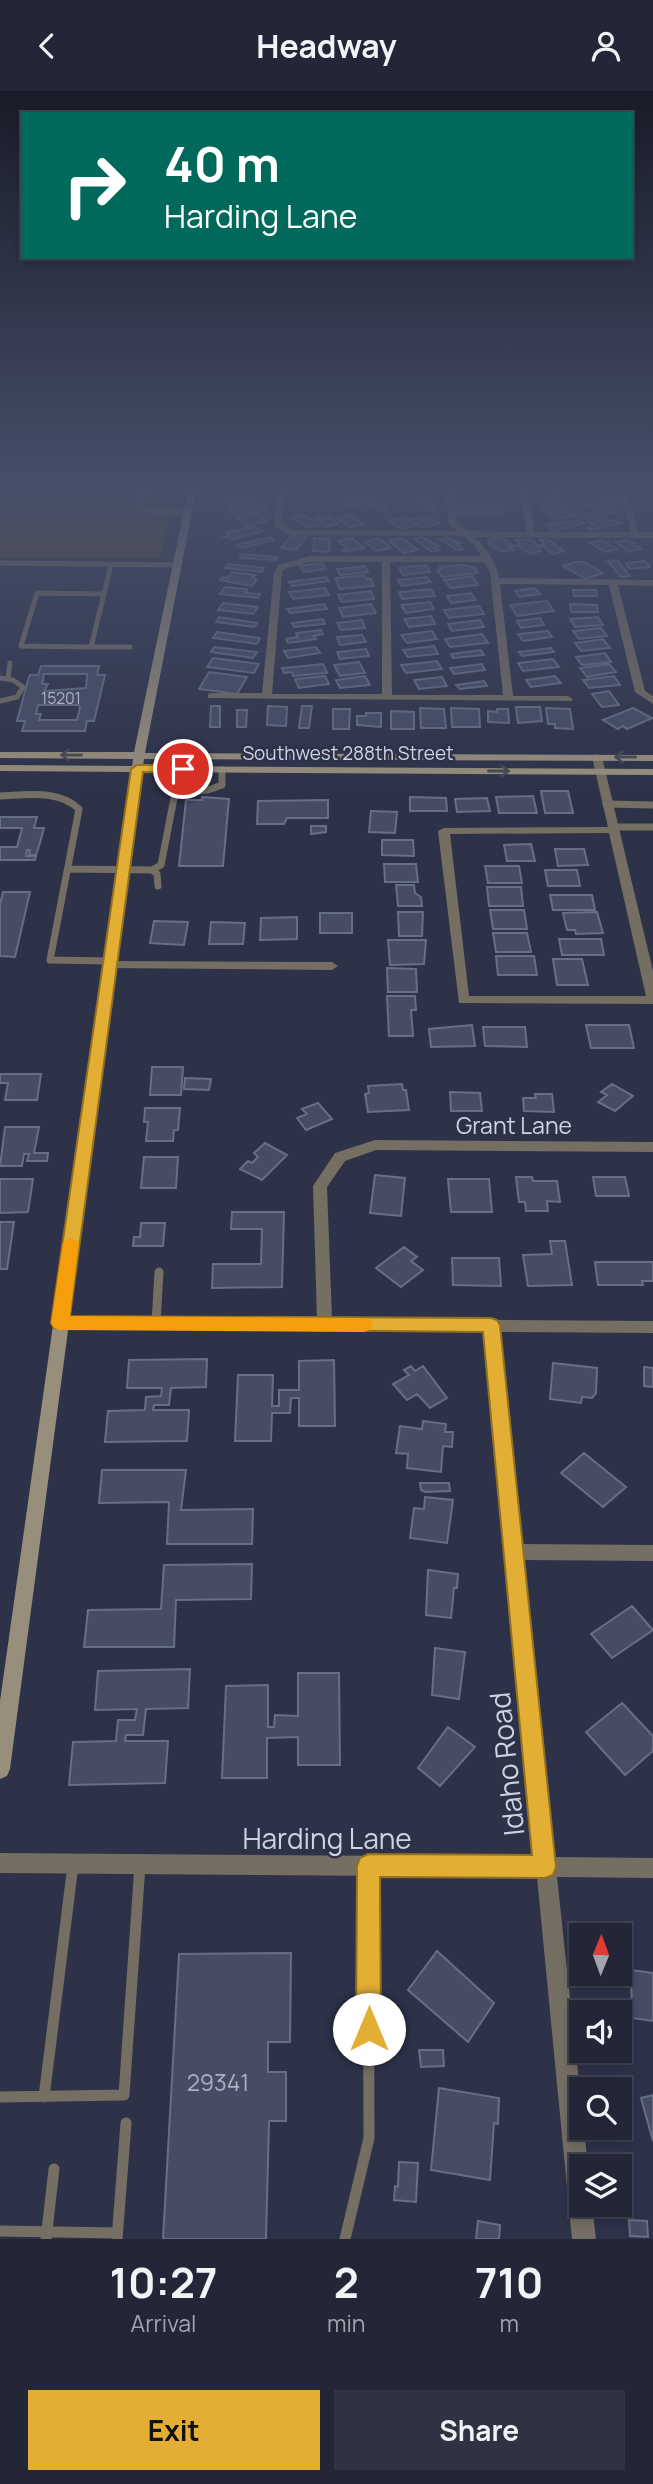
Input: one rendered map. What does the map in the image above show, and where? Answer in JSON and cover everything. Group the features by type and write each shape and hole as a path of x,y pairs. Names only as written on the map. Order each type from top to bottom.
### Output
{"street":[{"path":"0,1769 122,870 138,762 171,591"},
{"path":"267,698 276,591"},
{"path":"386,591 387,698"},
{"path":"496,591 508,699"},
{"path":"615,591 640,692 653,701"},
{"path":"211,696 568,699"},
{"name":"Southwest 288th Street","path":"0,755 222,769 653,772"},
{"path":"597,757 653,998 463,1000 444,831 612,829"},
{"name":"Southwest 288th Street","path":"0,768 138,762 653,758"},
{"path":"109,963 332,967"},
{"name":"Grant Lane","path":"325,1325 320,1186 340,1157 374,1145 653,1147"},
{"path":"60,1323 653,1327"},
{"name":"Idaho Road","path":"491,1325 584,2239"},
{"path":"514,1552 653,1553"},
{"name":"Harding Lane","path":"0,1863 653,1868"}],"lane":[{"path":"91,647 104,594 37,593 20,646 91,647 130,647"},
{"path":"8,679 10,663"},
{"path":"0,678 18,682 23,690 17,697 0,701"},
{"path":"68,869 152,870 161,865 175,793 208,790 222,785 222,769"},
{"path":"0,796 54,797 75,804 79,809 50,960 109,963"},
{"path":"606,804 653,805"},
{"path":"612,829 653,827"},
{"path":"152,870 158,874 158,886"},
{"path":"156,1323 159,1272"},
{"path":"44,2097 73,1865"},
{"path":"0,2097 124,2095 140,1865"},
{"path":"345,2239 369,2138 368,1866"},
{"path":"0,2231 117,2236 126,2123"},
{"path":"47,2235 54,2169"}],"building":[{"path":"222,591 246,591 260,594 258,598 220,594"},
{"path":"327,591 329,595 293,599 289,592"},
{"path":"371,591 374,599 342,602 338,595"},
{"path":"432,591 435,596 402,599 399,592"},
{"path":"515,591 538,591 540,594 519,597"},
{"path":"573,591 596,591 597,596 574,596"},
{"path":"471,593 476,600 451,603 447,596"},
{"path":"547,601 554,611 517,616 510,605"},
{"path":"430,602 434,609 406,613 401,605"},
{"path":"223,603 258,607 253,614 218,610"},
{"path":"324,604 327,609 290,613 287,609"},
{"path":"371,604 376,613 343,617 339,608"},
{"path":"570,604 597,605 598,612 571,612"},
{"path":"479,606 484,614 449,618 444,610"},
{"path":"431,616 435,624 409,627 404,619"},
{"path":"219,617 257,623 254,627 216,622"},
{"path":"598,617 603,625 575,627 570,619"},
{"path":"540,618 544,625 521,628 517,621"},
{"path":"323,619 325,624 294,627 292,623"},
{"path":"362,620 365,628 341,630 337,623"},
{"path":"480,620 484,627 452,631 448,624"},
{"path":"601,628 607,636 579,639 573,631"},
{"path":"321,630 323,634 313,636 316,639 288,643 286,639 298,637 296,633"},
{"path":"432,631 437,639 407,643 401,635"},
{"path":"548,631 552,637 523,641 518,634"},
{"path":"217,632 260,638 257,644 213,638"},
{"path":"482,634 488,643 450,647 445,639"},
{"path":"362,635 366,642 340,645 337,637"},
{"path":"603,639 610,648 581,651 575,643"},
{"path":"434,646 438,654 408,657 403,650"},
{"path":"214,647 257,652 253,658 211,652"},
{"path":"316,647 320,653 288,658 284,651"},
{"path":"551,648 554,652 522,656 519,652"},
{"path":"366,649 369,656 340,659 337,652"},
{"path":"481,650 484,655 453,658 451,654"},
{"path":"605,653 611,662 582,665 576,657"},
{"path":"213,658 259,664 254,673 207,667"},
{"path":"553,659 559,667 523,671 518,663"},
{"path":"437,661 442,669 406,673 401,665"},
{"path":"359,662 365,673 340,676 334,665"},
{"path":"323,664 327,673 293,676 292,672 284,673 282,668"},
{"path":"482,664 485,670 454,674 450,668"},
{"path":"609,664 616,672 587,677 580,668"},
{"path":"41,666 99,666 97,675 105,675 94,721 87,721 85,731 22,731 25,721 17,721 28,680 30,675 38,675","holes":["44,674 87,674 86,688 44,691 48,684 42,684","38,705 79,705 80,708 77,720 39,720 41,714 36,714"]},
{"path":"209,672 247,677 237,694 199,689"},
{"path":"325,676 329,684 299,688 295,679"},
{"path":"365,676 370,685 340,688 336,680"},
{"path":"555,676 561,683 531,687 526,680"},
{"path":"614,676 620,685 589,688 583,680"},
{"path":"442,677 447,686 419,689 414,680"},
{"path":"484,681 487,686 460,689 456,685"},
{"path":"609,691 619,705 602,707 592,694"},
{"path":"211,706 220,706 220,727 210,727"},
{"path":"268,706 287,707 286,726 267,725"},
{"path":"302,706 312,706 309,728 299,728"},
{"path":"516,707 540,707 542,721 518,723"},
{"path":"420,708 444,709 446,728 421,728"},
{"path":"451,708 479,709 480,727 452,727"},
{"path":"546,708 570,709 573,729 555,728 555,724 548,724"},
{"path":"633,708 652,718 627,729 623,726 618,729 603,720"},
{"path":"333,709 350,709 349,729 333,729"},
{"path":"497,709 508,709 509,723 488,722 488,711 497,712"},
{"path":"237,710 247,710 246,727 237,727"},
{"path":"391,711 414,712 414,729 391,729"},
{"path":"366,713 381,713 381,727 357,725 357,716 366,716"},
{"path":"541,791 568,791 573,813 545,813"},
{"path":"533,796 537,813 499,813 496,797"},
{"path":"202,797 229,799 223,866 179,866 186,800 202,800"},
{"path":"410,797 446,798 447,811 410,811"},
{"path":"487,798 490,811 457,812 455,799"},
{"path":"328,800 328,818 287,818 284,824 257,824 258,801"},
{"path":"371,811 397,812 395,833 369,832"},
{"path":"0,817 37,817 34,828 44,828 39,846 36,855 29,855 30,850 27,850 26,856 36,856 35,860 0,860 0,847 17,847 22,828 0,828"},
{"path":"311,826 326,826 326,832 311,834"},
{"path":"382,840 413,840 414,856 382,855"},
{"path":"531,844 535,861 507,861 504,845"},
{"path":"555,849 584,849 588,865 558,866"},
{"path":"384,864 416,864 418,882 385,882"},
{"path":"485,866 519,866 522,883 488,883"},
{"path":"545,870 577,870 580,886 548,886"},
{"path":"396,885 414,885 415,893 421,897 422,906 398,906"},
{"path":"487,887 521,887 523,906 489,906"},
{"path":"3,892 30,892 15,957 0,956 0,904"},
{"path":"550,895 592,895 595,910 553,910"},
{"path":"490,910 524,910 527,929 493,929"},
{"path":"398,912 423,912 422,936 399,936"},
{"path":"597,912 603,933 576,934 575,930 567,930 563,913"},
{"path":"320,913 352,913 352,933 320,933"},
{"path":"297,917 297,939 260,940 261,918"},
{"path":"154,921 188,922 184,945 150,943"},
{"path":"211,922 245,923 243,944 209,944"},
{"path":"493,933 527,933 531,952 496,952"},
{"path":"559,939 601,939 604,955 562,955"},
{"path":"388,940 426,940 424,964 390,965"},
{"path":"496,956 534,956 537,975 498,975"},
{"path":"553,959 582,959 588,985 557,985"},
{"path":"387,968 416,969 417,992 388,992"},
{"path":"387,996 415,996 416,1010 411,1010 413,1036 389,1036"},
{"path":"472,1025 475,1046 431,1047 429,1029"},
{"path":"586,1025 629,1025 634,1048 591,1048"},
{"path":"483,1027 525,1027 527,1047 485,1046"},
{"path":"152,1067 183,1067 181,1095 150,1095"},
{"path":"0,1074 41,1074 37,1100 5,1100 8,1083 0,1083"},
{"path":"185,1078 211,1079 209,1090 184,1089"},
{"path":"402,1084 403,1090 406,1090 409,1110 368,1112 365,1094 369,1093 368,1086"},
{"path":"612,1084 633,1096 615,1111 598,1102 607,1095 601,1092"},
{"path":"450,1092 480,1093 482,1111 451,1111"},
{"path":"535,1094 552,1094 554,1112 524,1111 523,1098 536,1098"},
{"path":"318,1103 332,1119 306,1130 297,1118 307,1114 302,1109"},
{"path":"145,1108 180,1108 178,1130 174,1130 173,1141 146,1141 148,1122 144,1122"},
{"path":"5,1127 39,1127 34,1153 48,1153 47,1161 27,1161 29,1154 24,1154 22,1166 0,1166"},
{"path":"265,1143 287,1155 262,1180 240,1169 248,1161 252,1163 258,1157 254,1153"},
{"path":"144,1157 178,1157 176,1188 141,1188"},
{"path":"375,1175 405,1178 401,1216 370,1213"},
{"path":"516,1177 532,1177 533,1181 557,1181 560,1202 547,1201 548,1211 526,1211 525,1202 519,1202"},
{"path":"593,1177 625,1177 629,1196 596,1196"},
{"path":"0,1179 33,1179 28,1212 0,1213"},
{"path":"448,1179 489,1179 492,1212 451,1212"},
{"path":"232,1212 284,1212 282,1287 212,1288 213,1264 261,1264 262,1229 231,1229"},
{"path":"0,1222 14,1222 7,1269 0,1269"},
{"path":"141,1223 165,1223 163,1246 133,1246 134,1237 140,1237"},
{"path":"550,1241 565,1241 572,1285 528,1286 523,1255 552,1254"},
{"path":"404,1247 417,1257 411,1261 423,1270 401,1287 376,1268"},
{"path":"452,1258 499,1258 501,1286 453,1285"},
{"path":"595,1262 653,1262 653,1281 642,1281 643,1285 598,1285"},
{"path":"207,1359 206,1387 171,1388 169,1405 154,1405 153,1410 189,1410 187,1441 105,1442 108,1411 145,1410 146,1397 161,1396 162,1388 127,1388 129,1360"},
{"path":"334,1360 335,1426 299,1426 299,1398 291,1398 290,1413 272,1413 271,1441 235,1441 238,1375 273,1375 272,1406 279,1406 279,1390 299,1390 299,1361"},
{"path":"553,1363 597,1368 596,1393 592,1398 582,1397 581,1403 550,1399"},
{"path":"411,1366 415,1371 423,1366 447,1398 430,1408 417,1394 407,1400 393,1384 409,1375 404,1370"},
{"path":"644,1367 653,1368 653,1387 644,1386"},
{"path":"423,1421 446,1424 445,1432 453,1432 452,1447 443,1446 441,1472 407,1468 408,1454 396,1453 400,1426 422,1429"},
{"path":"584,1453 626,1487 603,1507 561,1473"},
{"path":"102,1470 186,1470 181,1510 253,1509 252,1544 167,1544 169,1502 99,1503"},
{"path":"420,1483 449,1483 450,1491 425,1492 421,1490"},
{"path":"425,1497 453,1500 447,1543 410,1538 414,1508 424,1509"},
{"path":"252,1564 251,1599 176,1600 174,1647 84,1647 88,1610 161,1609 164,1565"},
{"path":"428,1570 458,1574 451,1618 426,1615"},
{"path":"632,1606 653,1630 612,1658 591,1634"},
{"path":"435,1648 465,1652 459,1699 432,1695"},
{"path":"190,1669 188,1708 146,1709 143,1735 126,1735 125,1741 168,1741 165,1783 69,1785 73,1742 116,1741 118,1720 135,1720 137,1709 95,1710 98,1671"},
{"path":"298,1673 339,1673 340,1765 298,1765 298,1737 267,1738 267,1778 222,1778 226,1686 268,1685 268,1727 274,1727 275,1715 298,1716"},
{"path":"622,1703 653,1736 653,1751 625,1775 586,1732"},
{"path":"448,1727 475,1747 440,1786 418,1768"},
{"path":"437,1951 494,2003 468,2042 408,1990"},
{"path":"291,1953 290,2042 268,2042 268,2072 286,2072 286,2121 269,2121 266,2239 163,2239 179,1954"},
{"path":"632,1970 653,1973 653,2021 632,2018"},
{"path":"419,2050 443,2050 444,2066 421,2067"},
{"path":"439,2088 499,2098 498,2124 494,2123 490,2180 431,2170"},
{"path":"653,2095 653,2141 641,2098"},
{"path":"399,2162 418,2163 416,2202 394,2200 395,2186 398,2187"},
{"path":"629,2220 647,2221 648,2237 630,2236"},
{"path":"478,2221 500,2225 499,2239 476,2239"}],"slow traffic":[{"path":"71,1243 60,1323 364,1325"}],"route":[{"path":"183,769 137,769 60,1323 491,1325 545,1867 368,1866 369,2029"}]}
